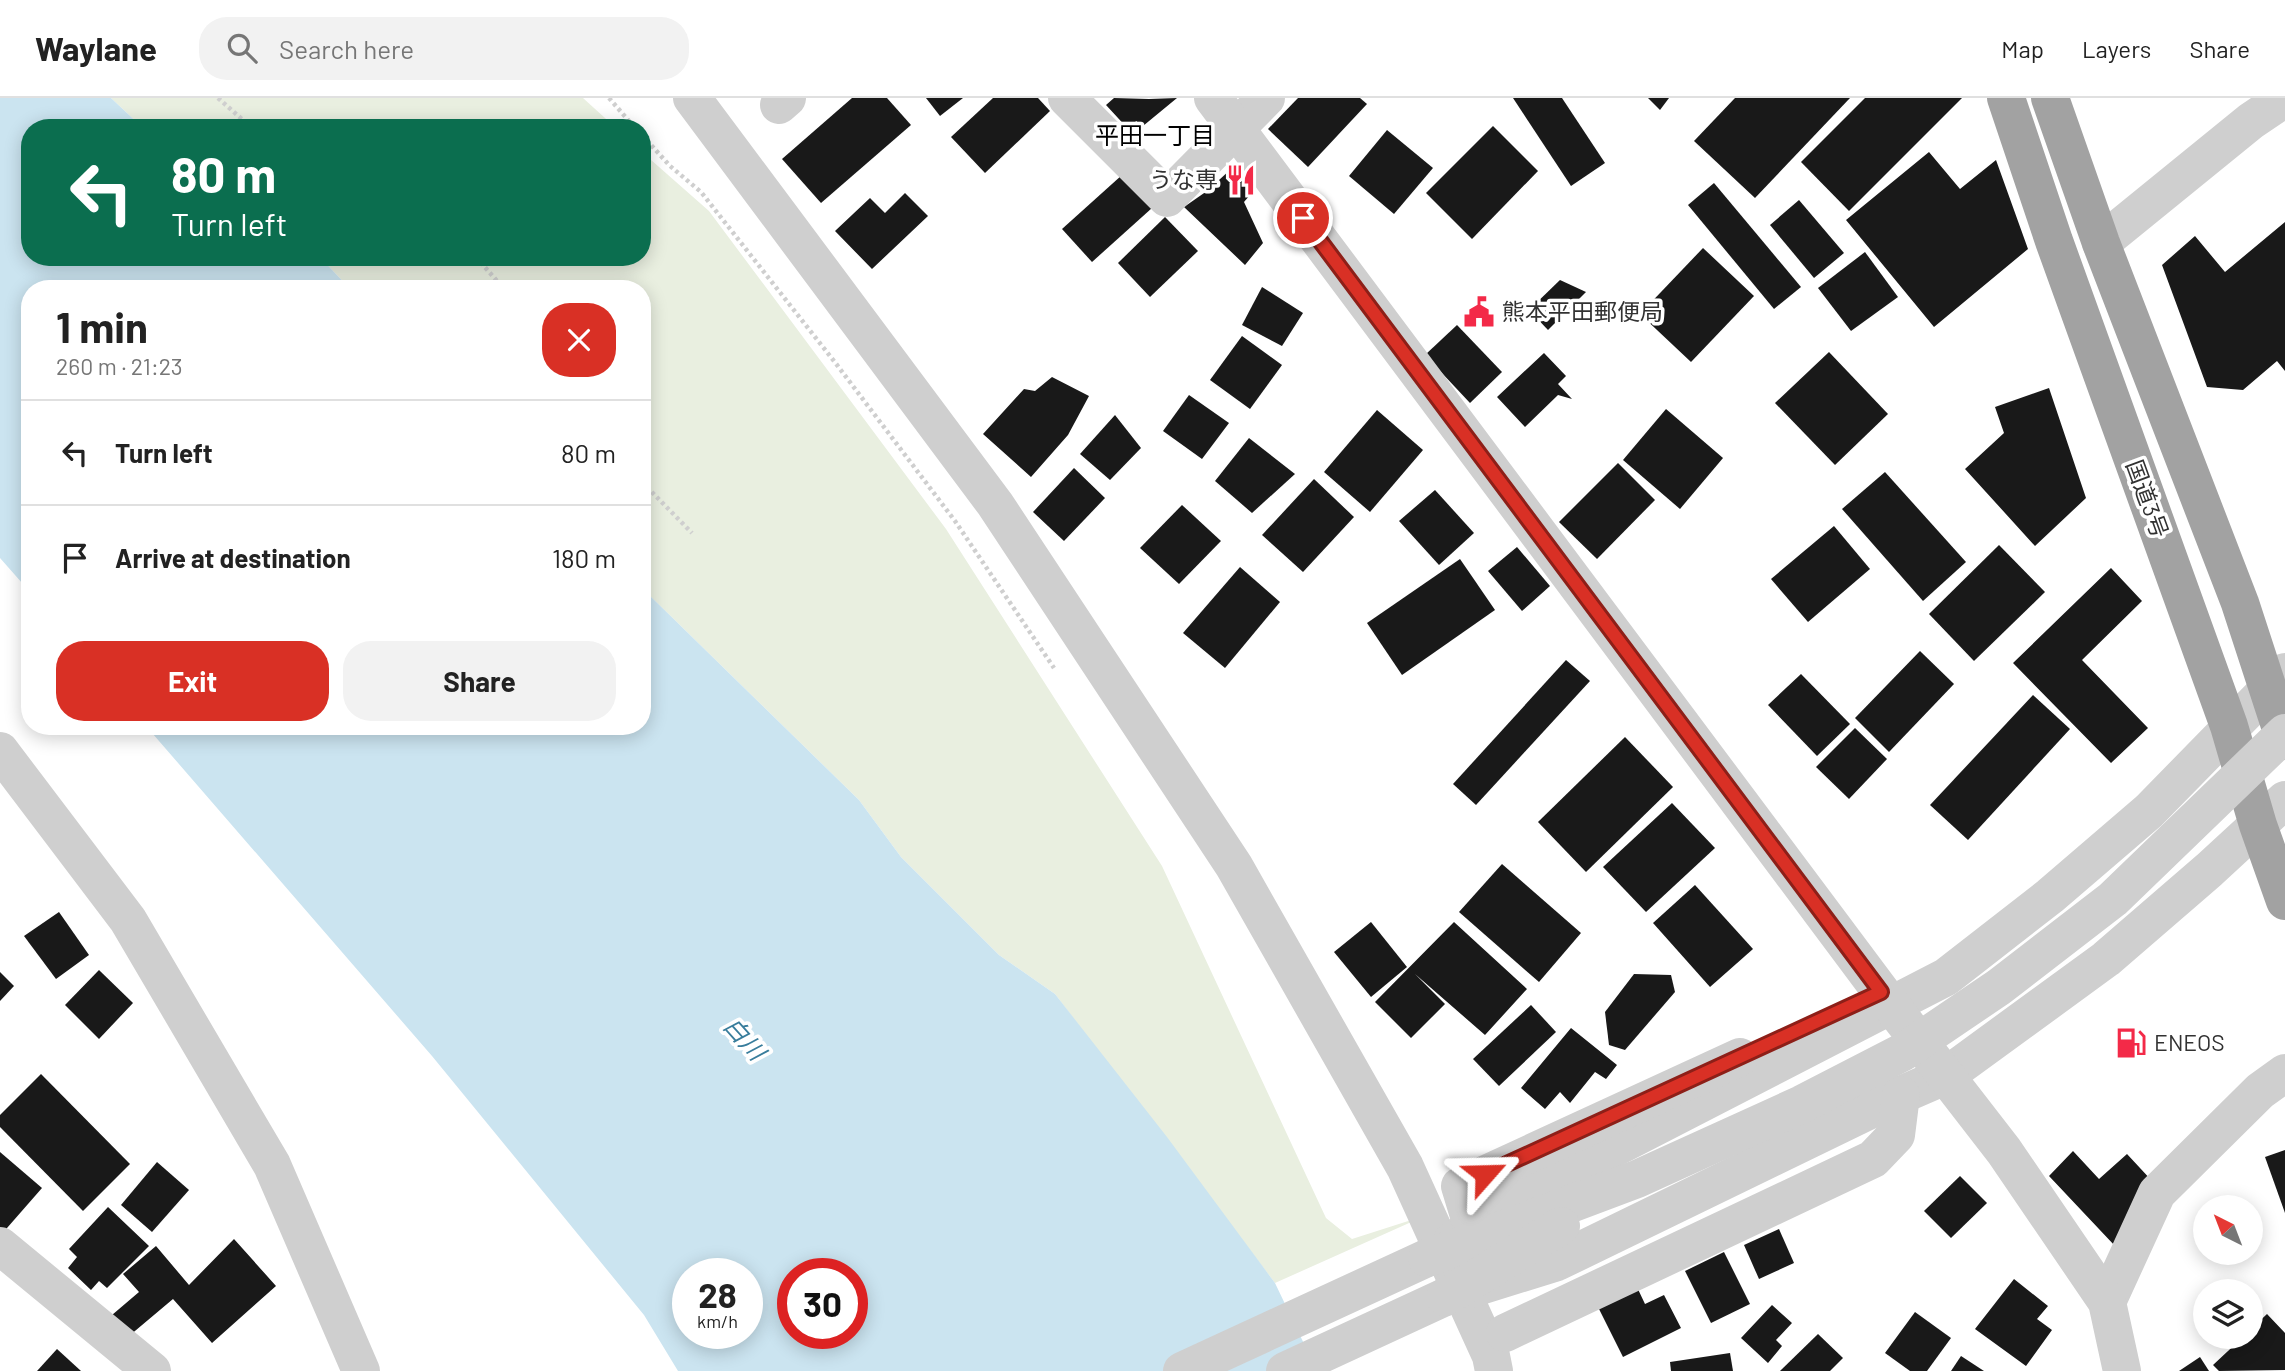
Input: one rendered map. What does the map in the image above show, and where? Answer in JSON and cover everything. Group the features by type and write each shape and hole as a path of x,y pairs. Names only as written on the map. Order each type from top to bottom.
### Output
{"highway":[{"name":"国道3号","path":"2006,98 2058,254 2229,726 2272,813 2285,901"},
{"path":"2050,98 2101,243 2240,603 2276,680 2285,741"}],"street":[{"path":"692,98 995,504 1234,866 1447,1244 1491,1356 1494,1371"},
{"path":"1067,98 1167,198 1266,98"},
{"path":"1213,98 1886,999 2004,1152 2107,1302 2122,1371"},
{"path":"2101,243 2252,121 2285,99"},
{"path":"1447,1244 1460,1186 1886,999 1946,977 2050,897 2149,811 2276,680"},
{"path":"1182,1371 1447,1244 1637,1179 1802,1104 1903,1052 1999,987 2113,899 2285,733"},
{"path":"0,751 128,920 272,1164 361,1371"},
{"path":"1285,1371 1466,1291 1557,1262 1947,1075 2106,959 2272,813"},
{"path":"2107,1302 2157,1193 2260,1091 2285,1073"},
{"path":"1505,1333 1873,1159 1896,1135 1901,1095"},
{"path":"1466,1291 1637,1179"},
{"path":"0,1246 152,1371"},
{"path":"1466,1291 1505,1333 1516,1371"}],"path":[{"path":"218,98 242,119"},
{"path":"609,98 627,119"},
{"path":"651,145 670,166 701,192 846,376 955,521 1055,669"},
{"path":"484,266 496,280"},
{"path":"651,491 692,533"}],"green space":[{"path":"111,98 583,98 606,119 133,119"},
{"path":"651,160 709,211 946,529 1162,866 1326,1218 1352,1239 1427,1215 1275,1283 1055,994 999,955 901,857 859,800 651,597 651,280 342,280 328,266 651,266"}],"water":[{"path":"0,98 111,98 133,119 21,119 21,266 328,266 342,280 21,280 21,582 0,558"},
{"name":"白川","path":"651,597 859,800 901,857 999,955 1055,994 1167,1137 1275,1283 1317,1371 678,1371 644,1315 432,1056 154,735 651,735"}],"building":[{"path":"852,98 887,98 911,125 821,203 782,159"},
{"path":"926,98 963,98 940,116"},
{"path":"993,98 1038,98 1050,111 985,173 951,137"},
{"path":"1114,98 1177,98 1143,126 1136,121 1130,131 1106,105"},
{"path":"1298,98 1360,98 1367,104 1308,167 1268,129"},
{"path":"1513,98 1562,98 1605,163 1571,186"},
{"path":"1648,98 1669,98 1660,110"},
{"path":"1735,98 1850,98 1755,198 1694,141"},
{"path":"1865,98 1962,98 1849,211 1801,162"},
{"path":"1493,126 1538,171 1472,239 1426,193"},
{"path":"1387,130 1433,168 1394,214 1349,176"},
{"path":"1929,152 1960,189 1996,160 2028,249 1934,327 1846,220"},
{"path":"1242,159 1256,188 1244,202 1263,243 1245,265 1184,207 1207,191"},
{"path":"1122,175 1152,208 1092,262 1062,229"},
{"path":"1714,183 1801,287 1774,309 1688,205"},
{"path":"905,193 928,216 872,269 835,231 870,198 885,213"},
{"path":"1799,200 1844,253 1814,278 1770,225"},
{"path":"1165,217 1198,251 1150,297 1118,263"},
{"path":"2285,222 2285,371 2277,361 2243,390 2207,387 2162,265 2195,236 2225,272"},
{"path":"1703,248 1754,296 1691,362 1640,314"},
{"path":"1865,252 1898,297 1851,331 1818,288"},
{"path":"1560,280 1586,292 1548,330 1529,310"},
{"path":"1262,287 1303,313 1282,346 1242,325"},
{"path":"1457,325 1502,372 1470,403 1425,355"},
{"path":"1242,336 1282,365 1250,409 1210,380"},
{"path":"1829,352 1888,414 1835,465 1775,403"},
{"path":"1544,353 1566,376 1558,384 1572,399 1558,395 1525,427 1497,397"},
{"path":"1052,377 1089,396 1068,435 1031,477 983,434 1024,389 1035,391"},
{"path":"2049,388 2086,498 2035,546 1965,469 2004,433 1995,407"},
{"path":"1189,395 1229,423 1202,459 1163,431"},
{"path":"1666,409 1723,458 1680,509 1623,460"},
{"path":"1377,410 1423,450 1370,512 1324,472"},
{"path":"1115,415 1141,448 1110,480 1080,454"},
{"path":"1249,438 1295,474 1252,513 1215,481"},
{"path":"1618,463 1655,500 1597,559 1559,522"},
{"path":"1074,468 1105,498 1064,541 1033,512"},
{"path":"1885,472 1966,562 1923,601 1842,509"},
{"path":"1314,479 1354,517 1303,572 1262,535"},
{"path":"1435,490 1474,533 1439,565 1399,521"},
{"path":"1182,505 1221,541 1179,584 1140,548"},
{"path":"1834,526 1870,569 1808,622 1771,579"},
{"path":"1999,545 2045,592 1974,661 1929,614"},
{"path":"1517,547 1550,586 1522,611 1488,571"},
{"path":"1460,559 1495,610 1402,675 1367,623"},
{"path":"1240,567 1280,602 1225,668 1183,633"},
{"path":"2111,568 2142,601 2082,660 2148,728 2111,763 2013,663"},
{"path":"1920,651 1954,684 1889,752 1855,718"},
{"path":"1566,660 1590,681 1476,805 1453,784"},
{"path":"1801,674 1850,724 1817,756 1768,705"},
{"path":"2033,695 2070,729 1968,840 1930,805"},
{"path":"1855,728 1887,759 1849,799 1816,767"},
{"path":"1625,737 1673,787 1586,872 1538,822"},
{"path":"1672,803 1715,848 1646,912 1603,867"},
{"path":"1502,864 1581,933 1539,982 1459,912"},
{"path":"1695,885 1753,949 1710,987 1653,923"},
{"path":"59,912 89,955 56,979 24,936"},
{"path":"1371,922 1407,967 1371,997 1334,952"},
{"path":"1454,922 1527,989 1485,1035 1415,974 1445,1004 1411,1038 1375,1002"},
{"path":"99,970 133,1003 99,1039 65,1005"},
{"path":"0,972 14,986 0,1001"},
{"path":"1634,974 1671,975 1675,992 1625,1050 1609,1045 1605,1012"},
{"path":"1531,1005 1556,1032 1499,1086 1473,1059"},
{"path":"1571,1028 1617,1065 1606,1079 1595,1072 1570,1103 1560,1092 1545,1109 1521,1088"},
{"path":"41,1074 130,1164 83,1211 0,1127 0,1115"},
{"path":"2285,1150 2285,1213 2265,1157"},
{"path":"2073,1151 2099,1179 2127,1154 2153,1182 2115,1246 2049,1176"},
{"path":"0,1152 42,1188 0,1236"},
{"path":"157,1162 189,1190 152,1232 121,1205"},
{"path":"1960,1176 1987,1203 1951,1238 1924,1211"},
{"path":"108,1207 149,1246 107,1288 99,1281 91,1290 68,1268 77,1257 69,1249"},
{"path":"1779,1229 1794,1263 1759,1279 1744,1245"},
{"path":"234,1239 276,1286 212,1343 173,1299 129,1336 112,1315 139,1292 123,1274 156,1246 189,1285"},
{"path":"1724,1252 1750,1304 1711,1323 1685,1271"},
{"path":"2014,1279 2048,1306 2037,1319 2052,1330 2026,1366 1975,1329"},
{"path":"1636,1285 1645,1304 1664,1295 1681,1328 1623,1357 1597,1305"},
{"path":"1772,1305 1792,1323 1776,1340 1782,1346 1768,1363 1741,1338"},
{"path":"1915,1312 1951,1338 1927,1371 1910,1371 1885,1353"},
{"path":"2267,1314 2285,1333 2285,1370 2219,1371 2213,1365 2230,1349 2263,1349 2263,1318"},
{"path":"1818,1334 1843,1358 1830,1371 1780,1371"},
{"path":"57,1349 81,1371 37,1371"},
{"path":"1730,1353 1733,1371 1671,1371 1670,1362"},
{"path":"1961,1356 1984,1371 1951,1371"},
{"path":"2200,1357 2209,1371 2179,1371"}],"place":[{"name":"うな専","path":"1241,180"},
{"name":"熊本平田郵便局","path":"1479,312"},
{"name":"ENEOS","path":"2131,1043"}],"district":[{"name":"平田一丁目","path":"1155,136"}],"route":[{"path":"1303,218 1881,992 1485,1174"}]}
